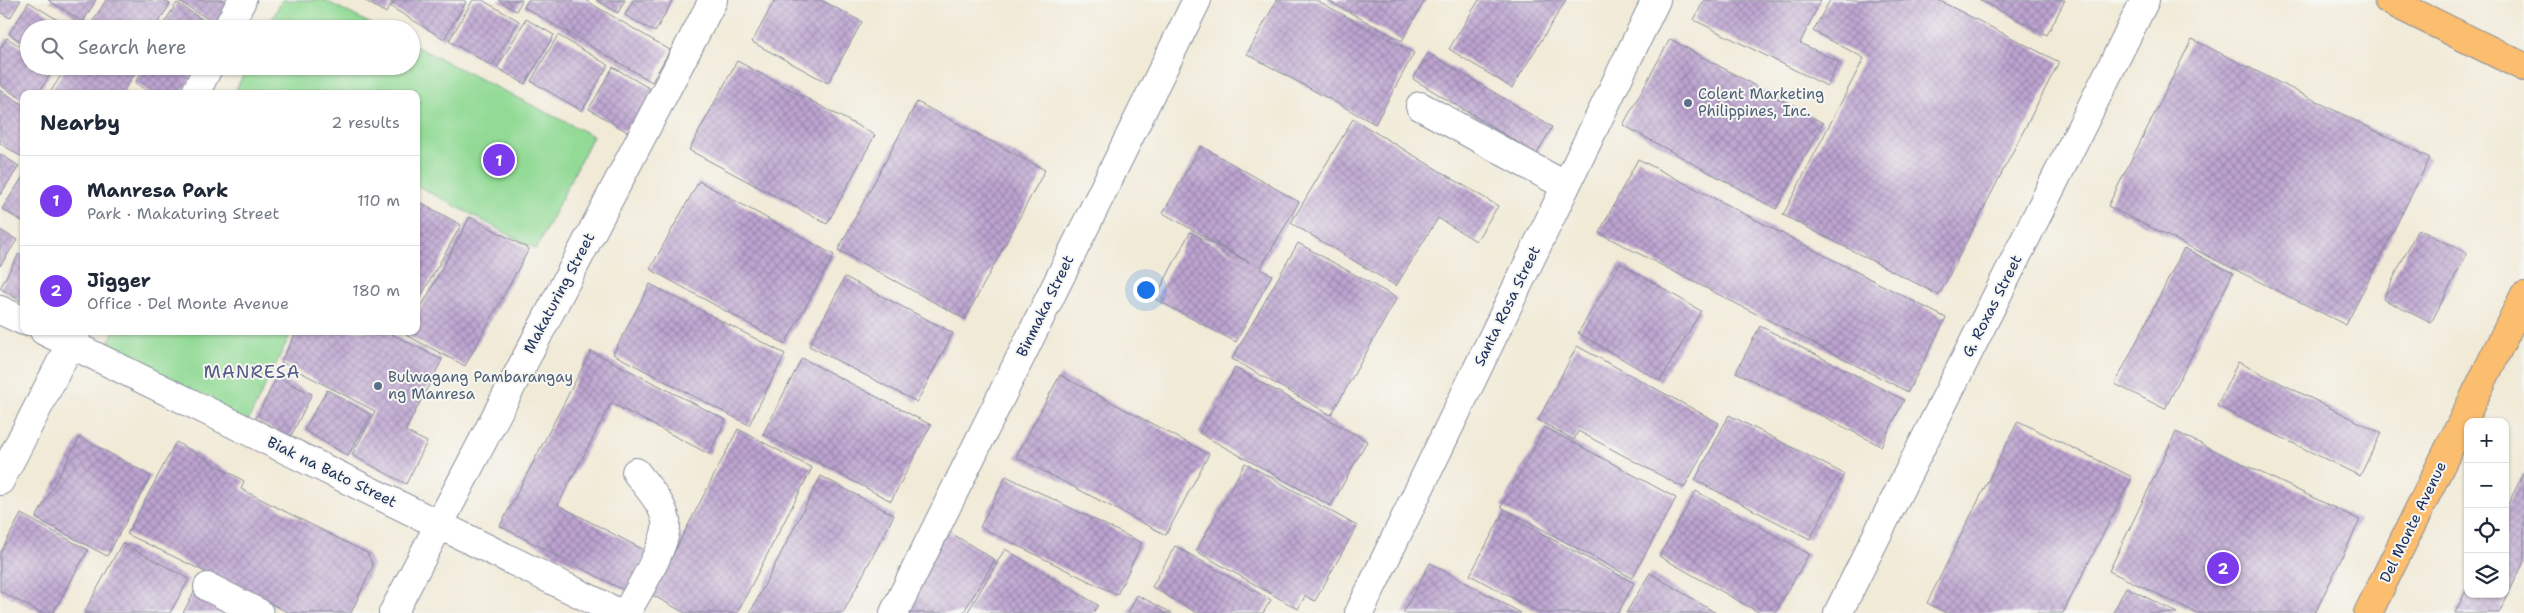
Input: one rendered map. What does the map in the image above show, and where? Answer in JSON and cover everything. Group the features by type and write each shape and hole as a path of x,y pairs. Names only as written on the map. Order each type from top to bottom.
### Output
{"main road":[{"path":"2388,0 2524,67"},
{"name":"Del Monte Avenue","path":"2368,613 2524,296"}],"street":[{"path":"232,20 242,0"},
{"name":"Makaturing Street","path":"393,613 713,0"},
{"name":"Binmaka Street","path":"894,613 1197,0"},
{"name":"Santa Rosa Street","path":"1359,613 1656,0"},
{"name":"G. Roxas Street","path":"1838,613 2145,0"},
{"path":"197,90 204,75"},
{"path":"1420,106 1566,186"},
{"path":"0,310 20,319"},
{"name":"Biak na Bato Street","path":"61,335 74,338 438,524 619,613"},
{"path":"0,481 74,338"},
{"path":"626,613 658,552 666,523 656,498 636,472"},
{"path":"208,587 259,613"}],"green space":[{"path":"282,0 324,0 363,20 272,20"},
{"path":"420,49 593,136 536,249 420,187 420,90 236,89 243,75 420,75"},
{"path":"112,335 290,335 244,429 100,358"}],"building":[{"path":"0,0 21,0 10,18 0,12"},
{"path":"48,0 96,0 84,20 80,20"},
{"path":"106,0 163,0 170,4 160,20 94,20"},
{"path":"177,0 231,0 218,20 210,20"},
{"path":"364,0 393,0 386,13"},
{"path":"395,0 463,0 466,2 444,39 420,25 420,20 413,20 391,7"},
{"path":"473,0 482,0 519,21 492,66 449,41"},
{"path":"498,0 522,0 516,11"},
{"path":"528,0 585,0 670,50 652,82 524,7"},
{"path":"596,0 625,0 618,13"},
{"path":"633,0 673,0 655,32 625,15"},
{"path":"775,0 821,0 862,22 828,83 752,42"},
{"path":"1277,0 1316,0 1414,53 1375,124 1247,54"},
{"path":"1327,0 1425,0 1402,41"},
{"path":"1479,0 1566,0 1512,88 1449,49"},
{"path":"1704,0 1821,0 1800,43 1839,62 1827,86 1694,20"},
{"path":"1830,0 1938,0 2059,62 1939,295 1783,215 1864,58 1813,31"},
{"path":"1980,0 2065,0 2047,35"},
{"path":"29,2 58,20 20,20 20,41 9,34"},
{"path":"177,3 203,20 166,20"},
{"path":"526,19 554,35 525,84 497,68"},
{"path":"558,35 608,65 582,111 531,81"},
{"path":"7,38 20,46 20,75 50,75 40,90 20,90 20,98 0,85 0,48"},
{"path":"1670,39 1823,123 1776,209 1623,125"},
{"path":"2192,39 2430,158 2346,325 2108,206"},
{"path":"1428,53 1552,127 1537,154 1413,79"},
{"path":"737,61 875,135 827,224 689,150"},
{"path":"613,67 654,91 629,133 589,109"},
{"path":"61,75 134,75 124,90 52,90"},
{"path":"140,75 193,75 183,90 146,90 135,83"},
{"path":"0,90 20,102 20,156 0,143"},
{"path":"917,102 1045,170 965,319 838,250"},
{"path":"1353,119 1498,206 1476,241 1438,218 1396,286 1291,223"},
{"path":"1201,146 1299,202 1260,269 1272,275 1236,342 1155,299 1190,232 1249,262 1163,213"},
{"path":"0,154 19,166 0,195"},
{"path":"1638,159 1946,318 1908,392 1599,233"},
{"path":"20,181 20,220 2,209"},
{"path":"699,181 834,255 785,344 650,269"},
{"path":"420,202 461,225 420,298"},
{"path":"470,217 529,249 465,366 406,335 420,335 420,310"},
{"path":"2418,229 2467,253 2431,323 2383,299"},
{"path":"0,230 17,240 0,266"},
{"path":"1298,243 1397,298 1331,415 1232,359"},
{"path":"2184,248 2233,273 2165,409 2115,384"},
{"path":"19,254 20,300 0,288"},
{"path":"1620,263 1701,311 1660,381 1578,333"},
{"path":"845,277 953,333 917,402 809,346"},
{"path":"650,284 785,354 749,425 613,354"},
{"path":"1760,326 1904,400 1881,446 1736,372"},
{"name":"Bulwagang Pambarangay ng Manresa","path":"295,335 394,335 442,360 405,431 427,442 406,484 352,455 375,411 281,362"},
{"path":"1577,346 1719,423 1684,488 1578,431 1574,440 1538,420"},
{"path":"591,351 726,420 709,454 611,403 558,505 648,552 627,592 500,526"},
{"path":"802,358 931,425 891,501 763,434"},
{"path":"2238,362 2381,433 2360,476 2217,406"},
{"path":"1235,368 1367,441 1331,506 1199,433"},
{"path":"1060,375 1209,454 1166,535 1016,457"},
{"path":"277,377 312,394 290,438 255,420"},
{"path":"327,390 371,415 348,456 304,430"},
{"path":"1729,415 1844,474 1810,539 1695,480"},
{"path":"2018,421 2132,477 2063,613 1946,613 1927,603"},
{"path":"1545,427 1676,498 1632,578 1501,507"},
{"path":"738,429 812,468 737,613 685,613 652,595"},
{"path":"2176,432 2360,520 2315,613 2197,613 2109,571"},
{"path":"80,437 151,476 107,556 36,518"},
{"path":"176,442 244,481 241,489 367,553 373,565 351,613 290,613 127,534"},
{"path":"1245,463 1357,526 1315,601 1305,596 1298,609 1196,551"},
{"path":"2524,472 2524,562 2509,593 2509,508 2509,502"},
{"path":"821,476 894,515 843,613 750,613"},
{"path":"1006,476 1142,543 1117,595 980,527"},
{"path":"1696,491 1809,554 1775,613 1760,613 1659,556"},
{"path":"1503,513 1634,583 1618,613 1540,613 1470,575"},
{"path":"21,514 88,550 53,613 41,613 0,591 0,553"},
{"path":"946,530 995,560 963,613 899,613"},
{"path":"122,543 189,579 170,613 84,613"},
{"path":"1175,546 1271,600 1263,613 1197,613 1152,587"},
{"path":"1005,549 1098,605 1093,613 967,613"},
{"path":"1430,563 1521,613 1403,613"},
{"path":"1650,573 1716,613 1626,613"},
{"path":"2126,587 2177,613 2113,613"},
{"path":"195,590 236,613 183,613"},
{"path":"1137,595 1172,613 1128,613"},
{"path":"2464,595 2464,598 2506,598 2499,613 2455,613"}],"place":[{"name":"Colent Marketing Philippines, Inc.","path":"1688,103"},
{"name":"Manresa Park","path":"499,160"},
{"name":"Bulwagang Pambarangay ng Manresa","path":"378,386"},
{"name":"Jigger","path":"2223,568"}],"district":[{"name":"MANRESA","path":"252,372"}]}
